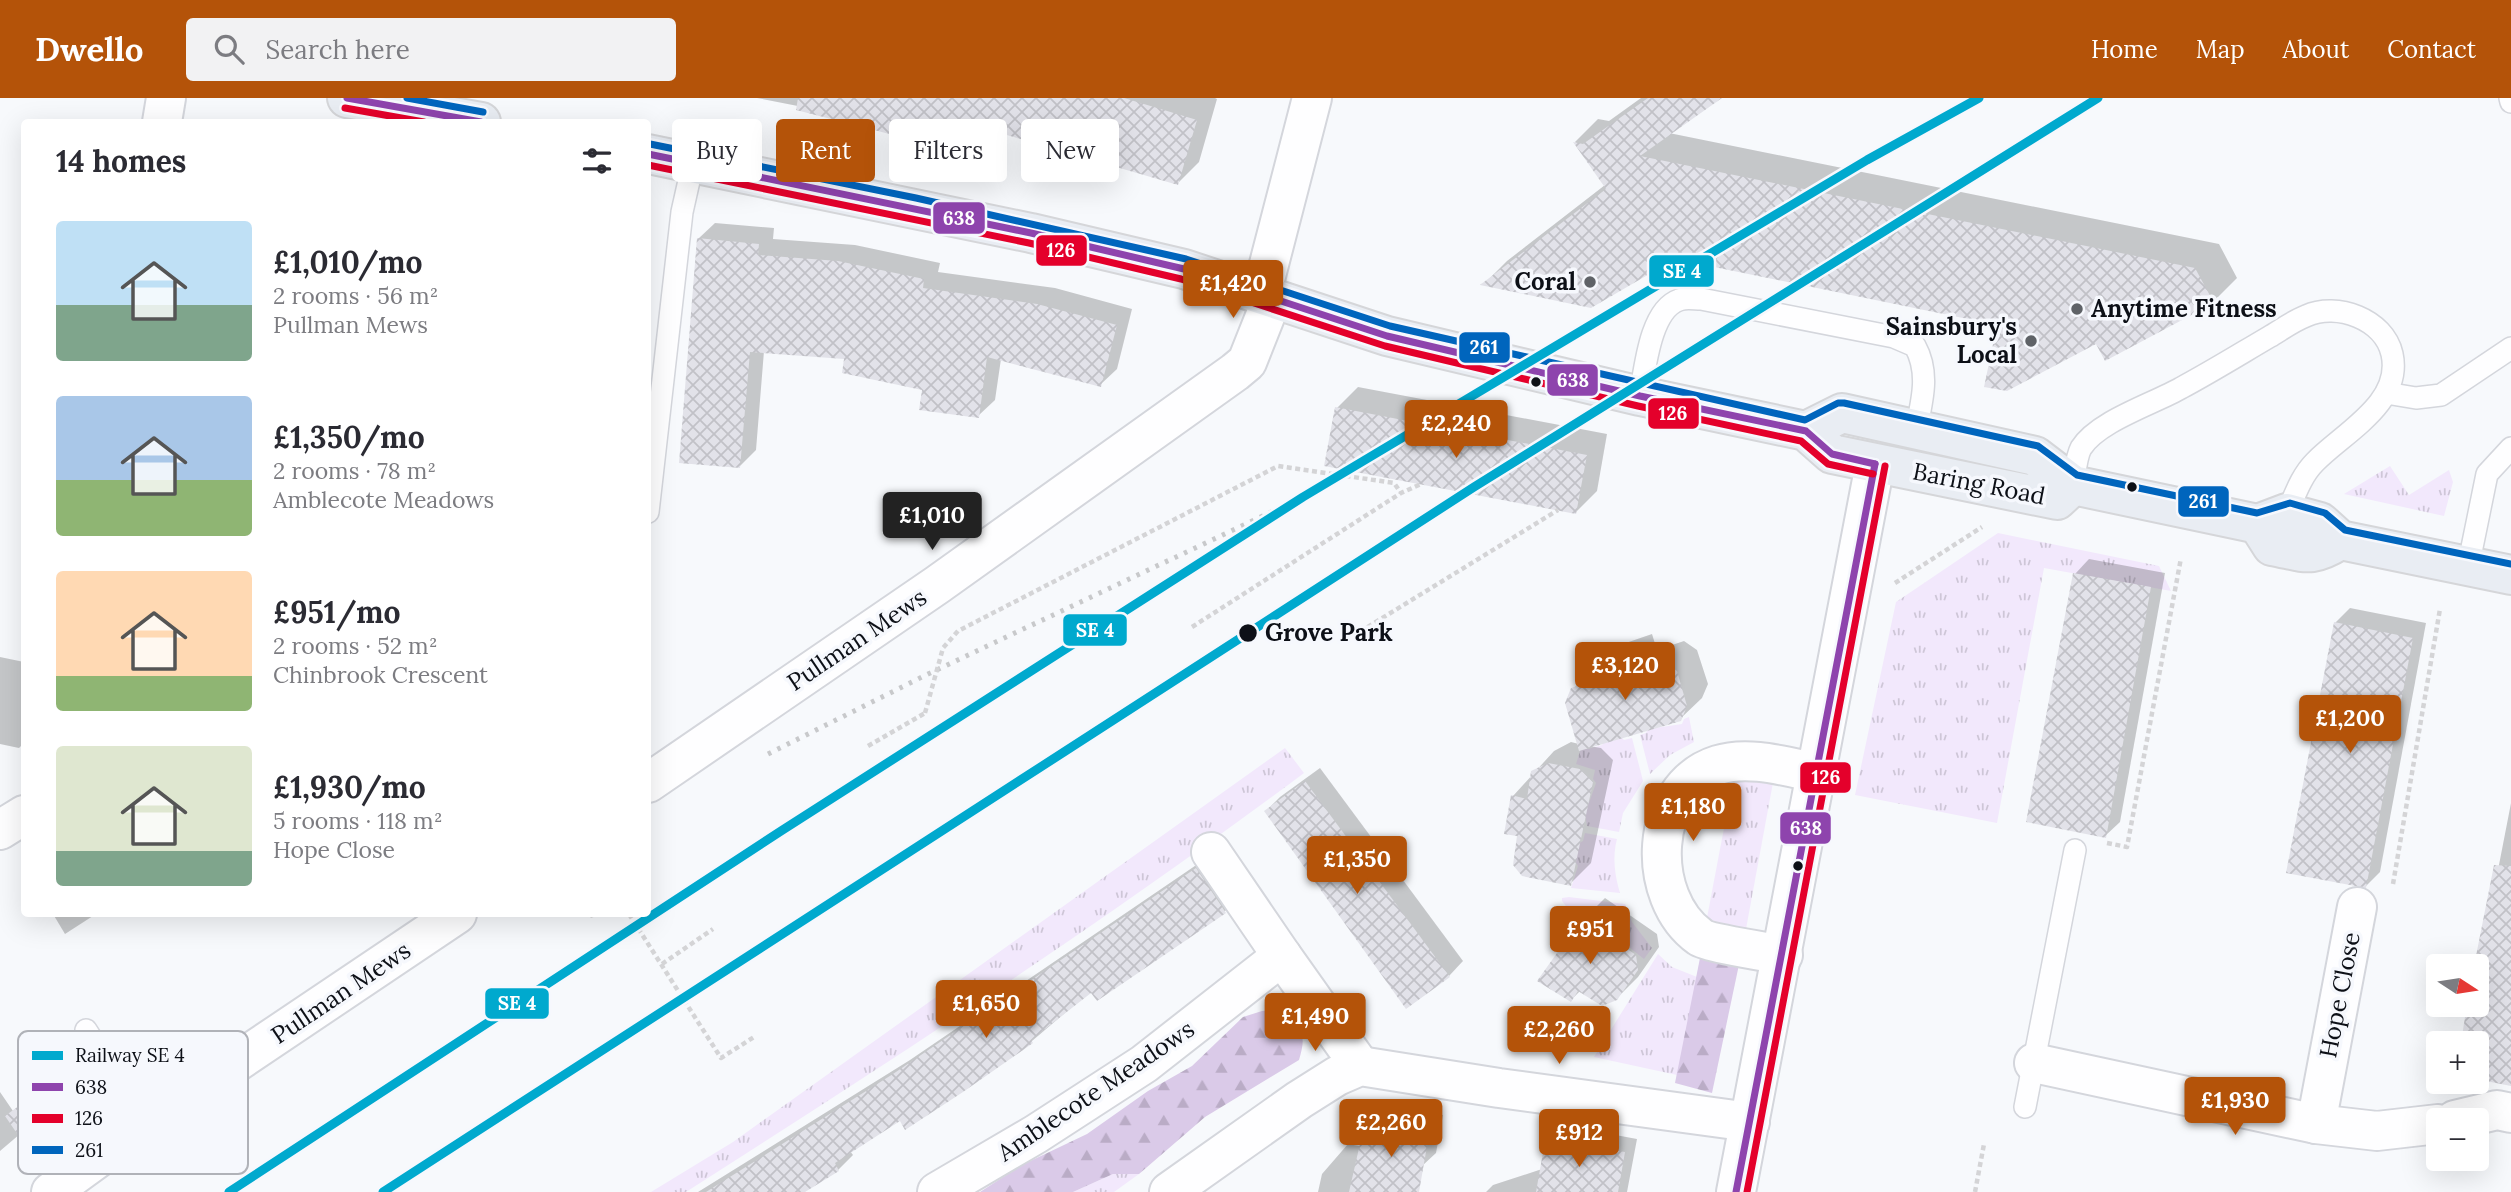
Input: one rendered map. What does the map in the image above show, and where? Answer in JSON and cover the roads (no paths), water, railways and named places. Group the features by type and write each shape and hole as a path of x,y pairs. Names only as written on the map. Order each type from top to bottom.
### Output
{"main road":[{"path":"367,99 466,119"},
{"name":"Baring Road","path":"651,155 672,159"},
{"name":"Baring Road","path":"762,177 1031,233 1184,269 1370,331 1640,396 1805,432 1832,454 2057,500 2073,485"},
{"name":"Baring Road","path":"1805,432 1842,413 2035,456 2073,485 2273,519"},
{"path":"2273,519 2273,546 2315,554 2340,540 2511,575"}],"street":[{"path":"162,119 166,98"},
{"name":"Pullman Mews","path":"651,781 948,578 1189,407 1247,362 1266,297 1312,98"},
{"path":"1736,1192 1875,464"},
{"path":"1783,955 1702,940 1686,925 1675,909 1665,885 1662,859 1669,811 1682,789 1698,774 1717,765 1740,760 1818,773"},
{"path":"0,830 21,817"},
{"path":"1211,852 1360,1066"},
{"name":"Hope Close","path":"2316,1124 2374,902"},
{"name":"Pullman Mews","path":"248,1054 453,917"},
{"name":"Amblecote Meadows","path":"937,1192 1037,1134 1144,1064 1282,956"},
{"path":"2034,1063 2316,1124 2377,1130 2426,1125"},
{"path":"1169,1192 1299,1100 1336,1076 1360,1066 1750,1122"},
{"path":"2489,1112 2497,1110 2511,1113"},
{"name":"Pullman Mews","path":"51,1192 76,1174"}],"lane":[{"path":"651,486 682,212 689,182"},
{"path":"1640,396 1654,328 1663,313 1671,304 1681,299 1701,299 1894,337 1915,346 1923,362 1924,377 1916,429"},
{"path":"2073,485 2080,449 2100,429 2180,389 2307,315 2332,312 2354,315 2371,322 2384,336 2392,354 2393,373 2386,393 2362,422 2314,462 2273,519"},
{"path":"2386,393 2416,398 2441,395 2511,348"},
{"path":"2468,567 2487,474 2511,448"},
{"path":"2025,1107 2075,850"}],"railway":[{"path":"768,754 928,674 1303,497"}],"place":[{"name":"Coral","path":"1590,282"},
{"name":"Anytime Fitness","path":"2077,309"},
{"name":"Sainsbury's Local","path":"2031,341"},
{"name":"Grove Park","path":"1248,633"}]}
